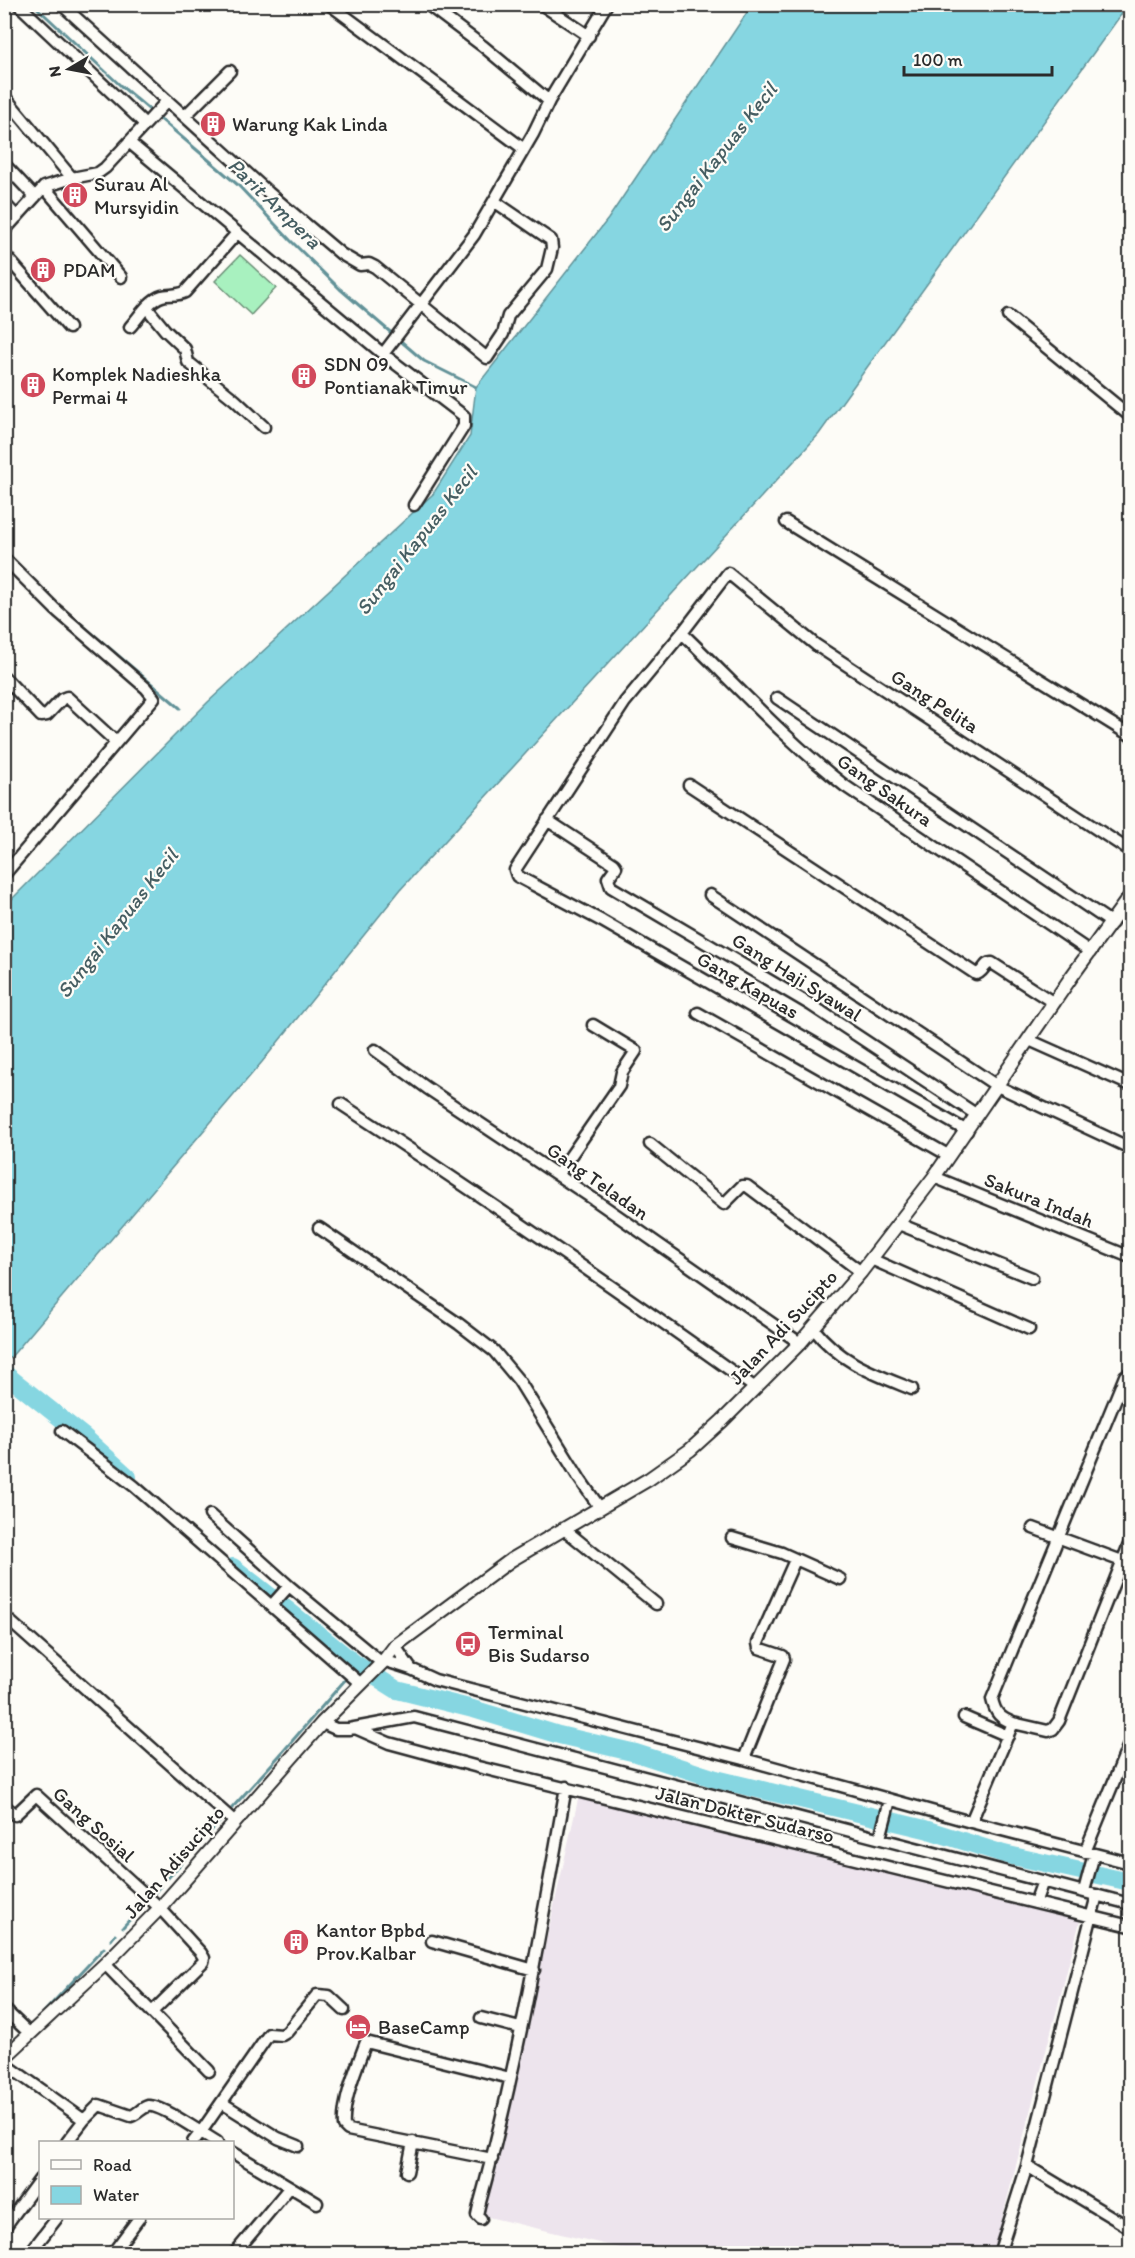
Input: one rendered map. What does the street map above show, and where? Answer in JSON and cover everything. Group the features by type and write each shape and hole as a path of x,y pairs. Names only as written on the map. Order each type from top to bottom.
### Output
{"main road":[{"name":"Jalan Adi Sucipto","path":"362,1683 395,1646 511,1560 649,1479 690,1450 723,1421 754,1387 800,1343 861,1272 934,1177 1089,951 1131,896"},
{"name":"Jalan Adisucipto","path":"4,2058 105,1964 160,1908 213,1851 235,1822 322,1723 362,1683"}],"street":[{"path":"18,4 147,122"},
{"path":"61,4 164,105 185,116 341,254 360,264 375,267 487,358 503,334 508,316 548,269 552,248 551,240 494,201"},
{"path":"329,4 524,148"},
{"path":"427,4 484,47 549,101"},
{"path":"542,4 589,36"},
{"path":"383,354 456,260 494,201 549,101 607,4"},
{"path":"185,116 230,71"},
{"path":"4,96 72,178"},
{"path":"4,231 44,187 98,173 130,143 164,105"},
{"path":"130,143 383,354 459,412 465,420 464,426 414,505"},
{"path":"4,164 35,198"},
{"path":"44,187 121,277"},
{"path":"4,203 17,217"},
{"path":"130,327 161,296 185,292 237,233"},
{"path":"4,254 69,328"},
{"path":"147,308 185,349 186,360 264,427"},
{"path":"1008,316 1131,416"},
{"path":"786,522 1131,735"},
{"path":"4,558 55,609 153,695 152,701 4,875"},
{"name":"Gang Pelita","path":"682,633 728,573 816,645 1131,851"},
{"path":"546,820 625,702 682,633"},
{"name":"Gang Sakura","path":"682,633 788,738 837,781 1089,951"},
{"path":"4,677 41,716 47,715 62,699 67,697 116,742"},
{"path":"777,698 1112,923"},
{"path":"689,785 976,974 982,972 989,962 992,963 1054,1003"},
{"name":"Gang Haji Syawal","path":"546,820 614,864 615,868 608,878 611,887 801,999 977,1115"},
{"name":"Gang Kapuas","path":"546,820 515,870 517,876 602,921 967,1131"},
{"path":"710,895 997,1086 1131,1148"},
{"path":"698,1014 948,1155"},
{"path":"558,1174 619,1086 622,1072 636,1051 592,1025"},
{"path":"1029,1040 1131,1085"},
{"name":"Gang Teladan","path":"375,1050 800,1343"},
{"path":"341,1104 461,1182 619,1290 754,1387"},
{"path":"650,1144 724,1204 742,1186 747,1186 861,1272"},
{"name":"Sakura Indah","path":"934,1177 1131,1257"},
{"path":"898,1224 1032,1278"},
{"path":"319,1228 494,1351 519,1381 600,1508"},
{"path":"871,1259 1029,1329"},
{"path":"813,1328 825,1343 846,1360 863,1370 912,1389"},
{"path":"1131,1373 1125,1376 992,1699 995,1711 1003,1719 1048,1731 1053,1729 1059,1721 1126,1562 1131,1542"},
{"path":"62,1431 134,1486 362,1683"},
{"path":"210,1515 286,1589 383,1661 411,1669 435,1680 744,1760 1090,1857 1131,1863"},
{"path":"1033,1528 1126,1562"},
{"path":"564,1529 656,1604"},
{"path":"732,1538 782,1553 840,1579"},
{"path":"744,1760 784,1659 783,1656 759,1648 758,1643 795,1560"},
{"path":"272,1605 286,1589"},
{"path":"4,1616 235,1822"},
{"path":"395,1646 411,1669"},
{"path":"322,1723 341,1730 414,1717 1042,1881 1085,1887 1097,1895 1131,1904"},
{"path":"964,1717 1008,1736"},
{"path":"971,1822 1013,1723"},
{"name":"Jalan Dokter Sudarso","path":"355,1728 409,1749 1131,1926"},
{"path":"1085,1887 1090,1857 1131,1742"},
{"path":"482,2220 477,2215 492,2159 534,1970 566,1787"},
{"name":"Gang Sosial","path":"4,1805 15,1815 36,1795 160,1908"},
{"path":"880,1838 890,1800"},
{"path":"1035,1903 1042,1881"},
{"path":"999,2253 1027,2166 1097,1895"},
{"path":"152,2012 203,1962 204,1958 160,1908"},
{"path":"432,1941 534,1970"},
{"path":"105,1964 209,2071"},
{"path":"194,2141 269,2034 282,2035 287,2032 317,1995 329,1996 344,2010"},
{"path":"4,2009 30,2034"},
{"path":"481,2018 520,2028"},
{"path":"492,2159 348,2130 344,2126 347,2100 366,2042 510,2078"},
{"path":"4,2063 84,2120"},
{"path":"222,2103 278,2138 298,2146"},
{"path":"68,2141 99,2105 131,2116 136,2115 147,2106 152,2106 215,2141"},
{"path":"407,2172 413,2142"},
{"path":"234,2153 317,2203"},
{"path":"1027,2166 1131,2228"},
{"path":"4,2228 39,2180"},
{"path":"234,2253 290,2187"},
{"path":"29,2253 55,2219"},
{"path":"112,2253 138,2219"}],"shaded area":[{"path":"579,1795 1080,1921 993,2253 642,2253 484,2216"}],"green space":[{"path":"240,255 276,288 251,315 215,281"}],"water":[{"name":"Sungai Kapuas Kecil","path":"752,5 1128,5 819,434 401,889 262,1062 5,1364 5,906 208,702 433,494 470,436 476,387 608,219"}],"waterway":[{"name":"Parit Ampera","path":"33,4 152,112"},
{"name":"Parit Ampera","path":"157,116 238,185 340,289 424,361 476,387"},
{"path":"4,549 9,556"},
{"path":"81,624 180,708"},
{"path":"4,1373 83,1436 128,1477"},
{"path":"233,1567 357,1665 397,1690 473,1709 559,1735 636,1753 716,1779 925,1829 1004,1854 1130,1882"},
{"path":"232,1808 345,1680"},
{"path":"191,1852 221,1820"},
{"path":"168,1878 184,1860"},
{"path":"155,1892 160,1886"},
{"path":"123,1927 143,1905"},
{"path":"111,1940 115,1935"},
{"path":"44,2012 104,1948"}],"place":[{"name":"Warung Kak Linda","path":"213,124"},
{"name":"Surau Al Mursyidin","path":"75,195"},
{"name":"PDAM","path":"43,270"},
{"name":"SDN 09 Pontianak Timur","path":"304,376"},
{"name":"Komplek Nadieshka Permai 4","path":"33,385"},
{"name":"Terminal Bis Sudarso","path":"468,1644"},
{"name":"Kantor Bpbd Prov.Kalbar","path":"296,1942"},
{"name":"BaseCamp","path":"358,2027"}]}
